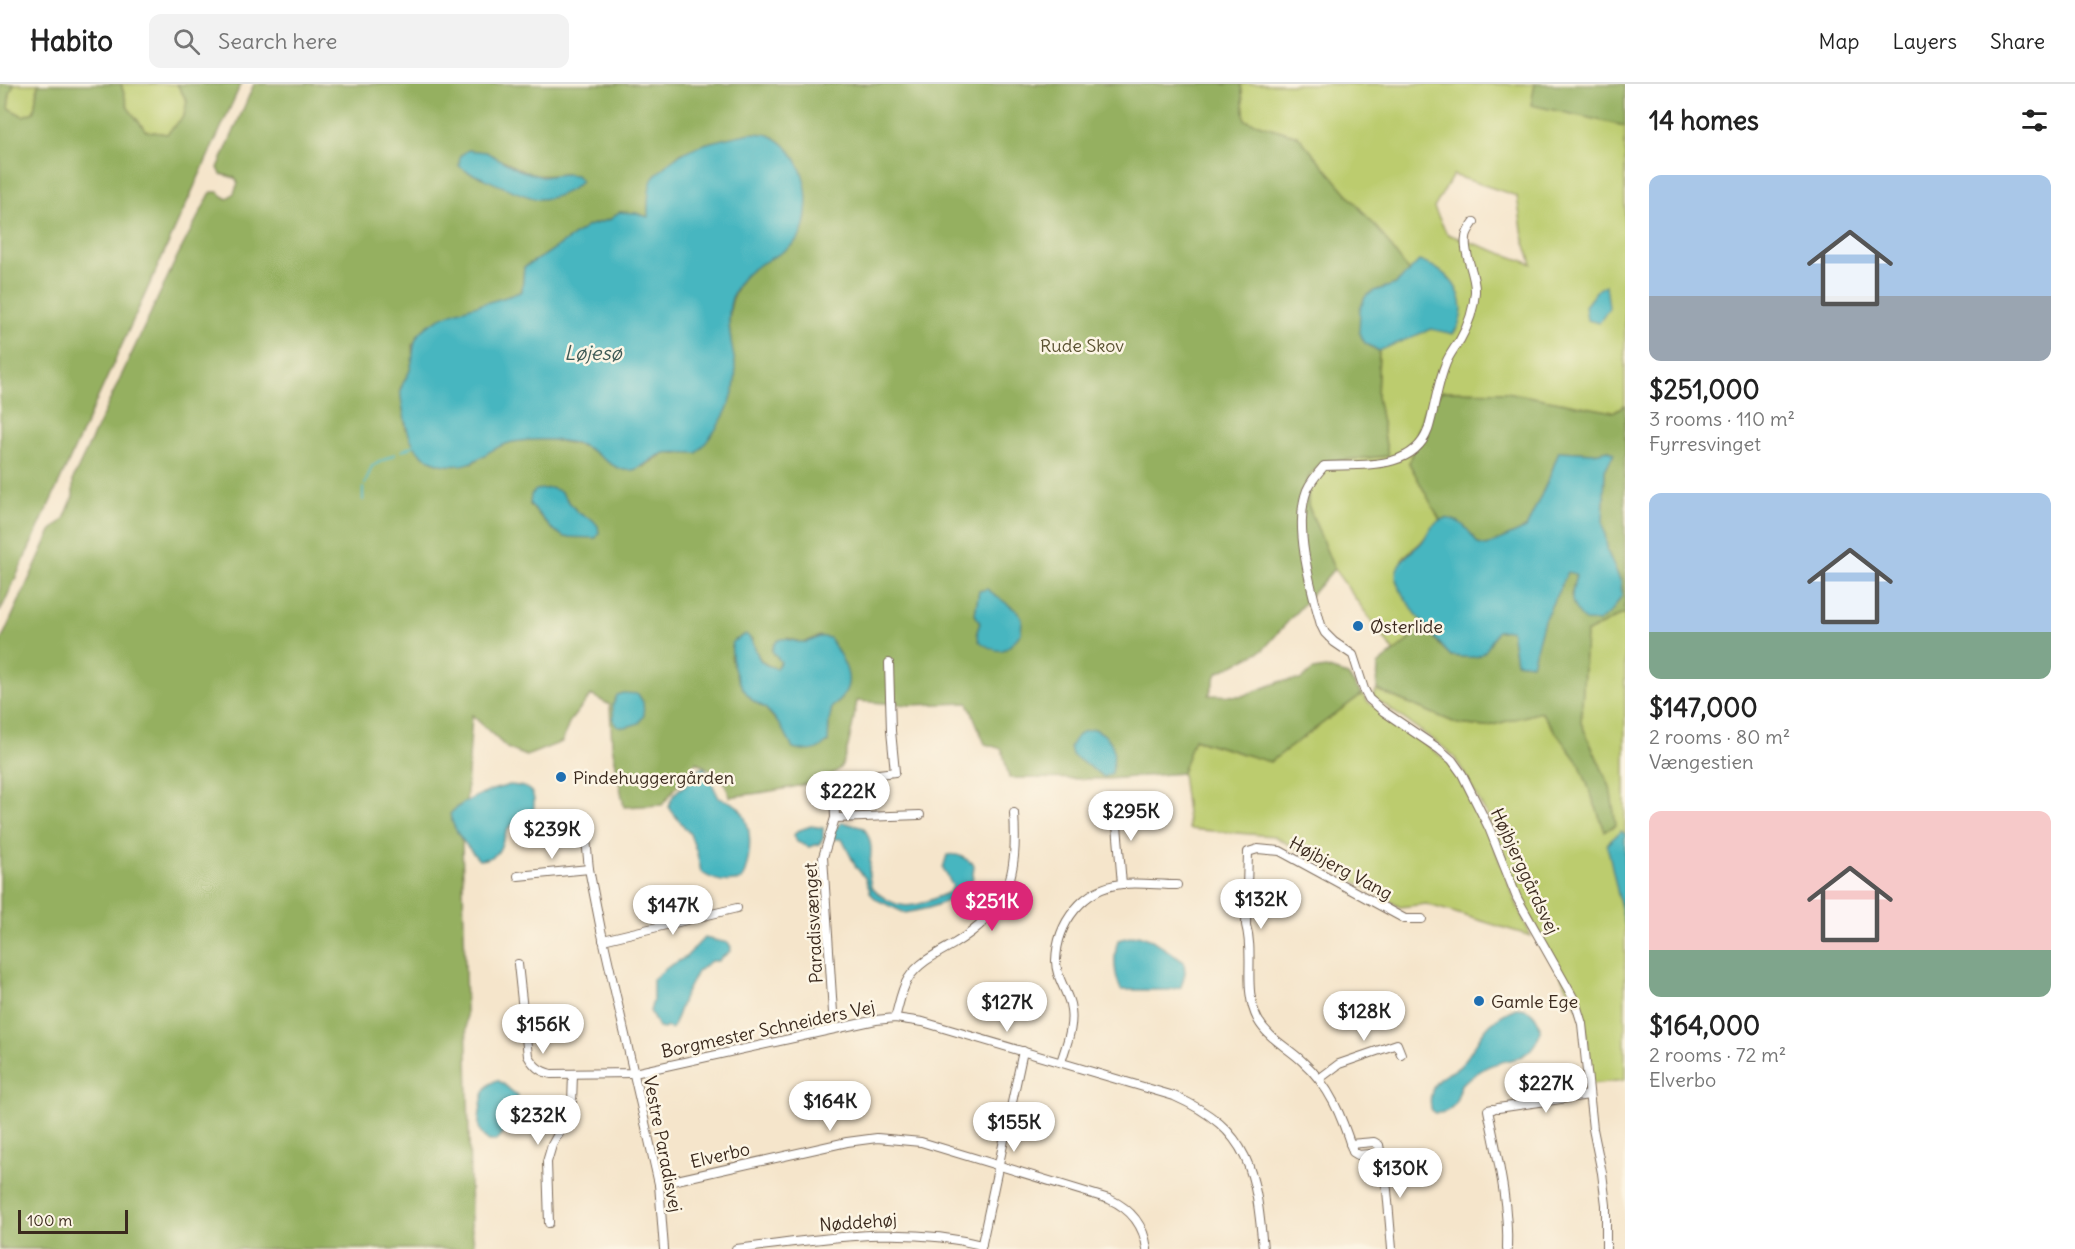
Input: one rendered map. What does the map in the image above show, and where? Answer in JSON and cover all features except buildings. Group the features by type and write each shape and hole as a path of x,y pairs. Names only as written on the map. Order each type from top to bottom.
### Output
{"street":[{"name":"Højbjerggårdsvej","path":"1474,222 1466,236 1465,243 1474,277 1473,306 1461,337 1446,361 1427,431 1420,446 1401,459 1389,462 1324,466 1314,477 1303,505 1303,534 1307,569 1325,633 1353,656 1369,699 1439,749 1452,760 1462,774 1489,828 1516,898 1575,1001 1582,1024 1589,1095 1606,1205 1606,1249"},
{"name":"Paradisvænget","path":"834,1028 823,857 836,818 834,784 838,779 895,771 889,663"},
{"path":"1115,802 1122,884"},
{"path":"895,1018 904,987 916,969 986,921 999,903 1009,883 1014,864 1016,846 1014,813"},
{"path":"836,818 920,815"},
{"name":"Vestre Paradisvej","path":"584,819 589,869 603,939 659,1184 664,1249"},
{"name":"Højbjerg Vang","path":"1350,1144 1343,1119 1329,1093 1301,1060 1272,1037 1259,1022 1251,1005 1248,987 1249,934 1246,925 1248,852 1258,849 1280,851 1405,919 1422,919"},
{"path":"518,876 589,869"},
{"path":"1061,1062 1071,1030 1072,1017 1070,1003 1059,978 1056,962 1063,929 1071,913 1087,898 1108,887 1122,884 1176,885"},
{"path":"603,939 737,909"},
{"name":"Borgmester Schneiders Vej","path":"518,964 528,1056 533,1065 551,1074 634,1073 834,1028 895,1018 923,1022 1174,1096 1195,1105 1212,1116 1228,1131 1250,1164 1258,1200 1263,1249"},
{"path":"1319,1079 1339,1064 1397,1044 1401,1053"},
{"path":"981,1247 1023,1051"},
{"path":"549,1223 547,1162 552,1145 568,1116 572,1103 573,1074"},
{"path":"1507,1249 1504,1196 1488,1110 1589,1095"},
{"name":"Elverbo","path":"659,1184 847,1142 877,1138 921,1142 1110,1198 1124,1206 1140,1226 1147,1249"},
{"path":"1381,1153 1358,1155 1353,1152 1350,1144 1374,1142 1380,1145 1387,1190 1392,1249"},
{"name":"Nøddehøj","path":"736,1249 868,1234 938,1236 981,1247"}],"green space":[{"path":"0,84 14,84 8,108 23,116 34,112 38,84 121,84 128,108 146,131 167,134 184,116 187,101 177,84 241,84 0,612"},
{"path":"14,84 38,84 34,112 23,116 8,108"},
{"path":"121,84 177,84 187,101 184,116 167,134 146,131 128,108"},
{"name":"Rude Skov","path":"254,84 1241,84 1245,120 1298,136 1381,233 1409,272 1396,284 1374,291 1365,343 1379,351 1377,396 1388,456 1321,462 1308,478 1308,505 1334,569 1263,650 1217,673 1209,695 1242,696 1282,681 1300,680 1313,670 1326,668 1347,675 1362,694 1270,762 1194,739 1182,773 1108,779 1009,778 1002,749 985,744 968,703 910,705 857,701 846,755 840,768 832,775 788,788 730,797 722,776 696,762 662,805 624,807 612,745 610,705 591,695 570,721 562,742 526,756 507,748 472,715 466,803 457,807 458,834 462,841 471,1223 475,1249 0,1249 0,643 51,531 64,519 73,497 73,479 177,257 210,194 218,192 227,199 234,193 238,183 235,178 221,174 218,168","holes":["707,143 806,215 802,228 787,246 746,273 737,288 732,298 729,320 735,366 678,454 666,452 643,467 575,444 540,439 500,445 472,463 406,429 400,389 410,372 413,358 412,345 522,291 524,267 588,226 611,219 619,212 636,213 648,217 653,180 679,154","503,160 532,174 546,176 564,174 516,191 468,172","560,491 578,513 593,520 596,537 564,537 551,528 530,505 531,495","987,589 1018,612 977,632 980,623 975,614 979,591","820,636 842,699 832,707 828,743 793,748 781,726 765,708 752,700 737,677 731,657 752,639 762,661 776,668 781,662 787,638 803,643"]},
{"path":"1241,84 1535,84 1532,105 1625,126 1625,405 1613,412 1506,392 1442,391 1424,411 1409,463 1440,520 1403,558 1398,578 1404,595 1426,626 1394,652 1334,569 1308,505 1308,478 1321,462 1388,456 1377,396 1379,351 1298,136 1245,120","holes":["1453,175 1517,196 1523,236 1532,264 1447,234 1434,208"]},
{"path":"1535,84 1625,84 1625,126 1531,105"},
{"path":"1442,391 1506,392 1613,412 1625,405 1625,613 1586,633 1581,723 1610,787 1616,825 1605,831 1580,765 1541,712 1485,727 1458,724 1377,690 1378,665 1426,626 1451,656 1462,657 1480,655 1488,647 1497,631 1511,630 1516,662 1532,664 1544,620 1568,572 1576,573 1571,596 1621,582 1608,553 1603,523 1605,470 1614,453 1609,450 1594,453 1559,451 1526,528 1486,546 1478,544 1467,529 1458,523 1440,520 1409,463 1424,411"},
{"path":"1625,613 1625,1080 1591,1084 1585,1022 1521,899 1493,827 1463,771 1454,757 1442,746 1372,696 1377,690 1458,724 1485,727 1541,712 1580,765 1605,831 1610,787 1581,723 1586,633"},
{"path":"1362,694 1367,701 1449,762 1463,782 1485,824 1531,936 1426,904 1400,907 1274,836 1189,829 1182,773 1193,739 1270,762"}],"water":[{"name":"Løjesø","path":"751,133 769,135 788,148 795,157 804,178 806,190 805,223 794,243 749,272 734,292 729,319 735,364 734,389 720,423 697,453 665,453 641,467 624,470 585,447 559,441 513,442 494,449 472,462 453,466 431,461 418,450 409,436 401,392 410,370 414,344 424,329 442,317 522,291 524,267 588,226 611,219 619,212 636,213 648,217 650,184 671,161 703,144"},
{"path":"468,150 486,152 519,170 542,177 576,175 581,181 567,192 556,196 544,199 533,198 468,172 459,166 460,156"},
{"path":"1419,261 1433,266 1445,275 1457,290 1462,307 1458,325 1453,334 1431,329 1379,351 1365,343 1359,333 1360,310 1365,297 1374,291 1396,284"},
{"path":"1606,285 1609,308 1599,323 1587,320 1585,306 1598,289"},
{"path":"1609,450 1614,453 1605,470 1603,523 1608,553 1621,582 1622,595 1612,611 1598,622 1585,621 1575,609 1572,599 1576,574 1568,572 1544,620 1532,664 1516,662 1511,630 1497,631 1484,652 1476,657 1451,656 1400,590 1396,575 1400,564 1422,542 1432,526 1446,519 1452,519 1464,526 1478,544 1486,546 1526,528 1559,451 1594,453"},
{"path":"550,488 560,491 578,513 593,520 598,526 599,533 596,538 564,537 551,528 530,504 531,495 536,490"},
{"path":"987,589 1018,612 1022,619 1021,633 1011,645 1002,650 992,649 979,641 977,632 980,623 975,614 979,591"},
{"path":"746,634 754,644 759,659 768,666 776,668 781,662 772,651 778,640 807,642 820,637 830,638 845,665 848,682 841,698 832,707 828,742 823,746 811,751 793,748 774,718 746,693 738,679 732,658 732,642"},
{"path":"638,694 643,702 644,715 639,723 623,727 614,723 613,705 617,695"},
{"path":"1095,729 1111,742 1113,747 1112,773 1104,777 1072,755 1070,747 1080,734 1086,730"},
{"path":"704,767 719,798 737,806 747,822 750,842 748,862 742,880 721,881 701,872 690,834 669,808 674,795 693,781 696,771"},
{"path":"510,785 523,787 531,792 534,800 533,813 511,826 497,853 479,860 458,833 450,814 486,792"},
{"path":"842,822 864,828 871,844 869,873 871,887 891,902 909,906 950,892 953,887 943,868 947,855 958,855 974,865 972,882 965,894 929,908 905,913 877,900 871,894 865,878 856,867 843,841 832,839 834,830"},
{"path":"811,826 823,828 823,839 819,844 809,847 797,842 794,835 797,831"},
{"path":"1621,831 1625,834 1625,927 1607,844"},
{"path":"1138,935 1152,940 1184,962 1185,973 1181,987 1169,990 1121,990 1115,965 1118,940"},
{"path":"704,938 728,943 731,947 730,951 718,961 711,961 697,972 684,997 673,1027 671,1029 659,1028 650,1011 653,1001 653,979 686,957"},
{"path":"1516,1008 1530,1011 1539,1023 1539,1035 1533,1047 1522,1056 1489,1066 1461,1084 1454,1104 1447,1111 1435,1113 1432,1111 1430,1102 1436,1083 1462,1064 1488,1026"},
{"path":"497,1080 518,1095 518,1100 503,1134 496,1141 489,1141 480,1131 479,1116 486,1089"}],"waterway":[{"path":"402,451 414,445"},
{"path":"365,484 372,466 395,454"},
{"path":"363,488 363,500"}],"place":[{"name":"Østerlide","path":"1358,626"},
{"name":"Pindehuggergården","path":"561,777"},
{"name":"Gamle Ege","path":"1479,1001"}]}
